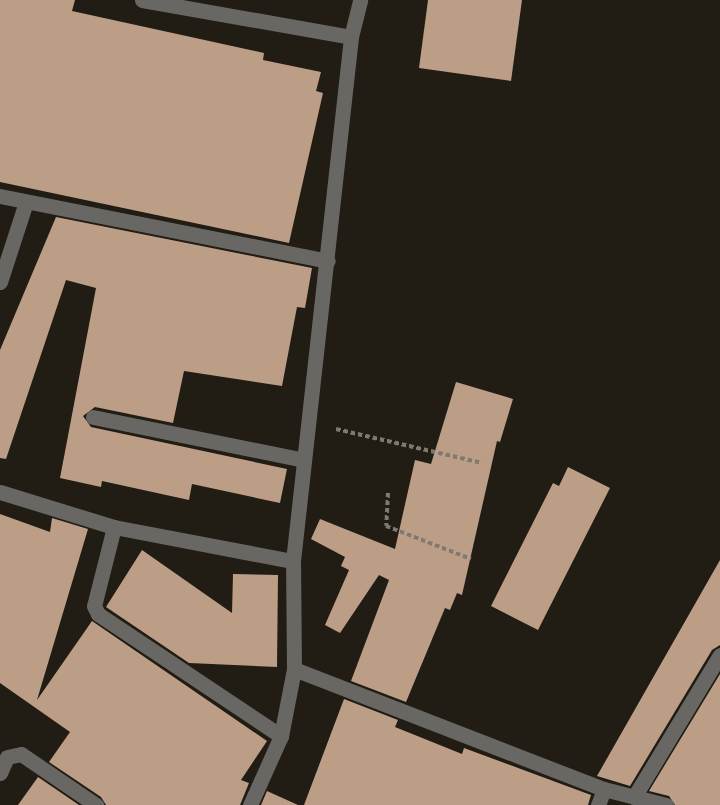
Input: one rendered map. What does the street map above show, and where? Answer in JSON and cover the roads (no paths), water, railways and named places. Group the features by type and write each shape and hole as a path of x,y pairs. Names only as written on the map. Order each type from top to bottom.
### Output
{"street":[{"path":"142,0 351,37"},
{"path":"250,805 281,736 294,669 293,561 351,37 360,0"},
{"path":"0,196 328,261"},
{"path":"0,282 26,202"},
{"path":"93,417 304,460"},
{"path":"0,492 114,527 293,561"},
{"path":"114,527 94,606 98,614 281,736"},
{"path":"634,797 720,655"},
{"path":"294,669 604,789 666,805"},
{"path":"0,773 7,758 13,752 21,754 96,805"},
{"path":"598,805 604,789"}]}
